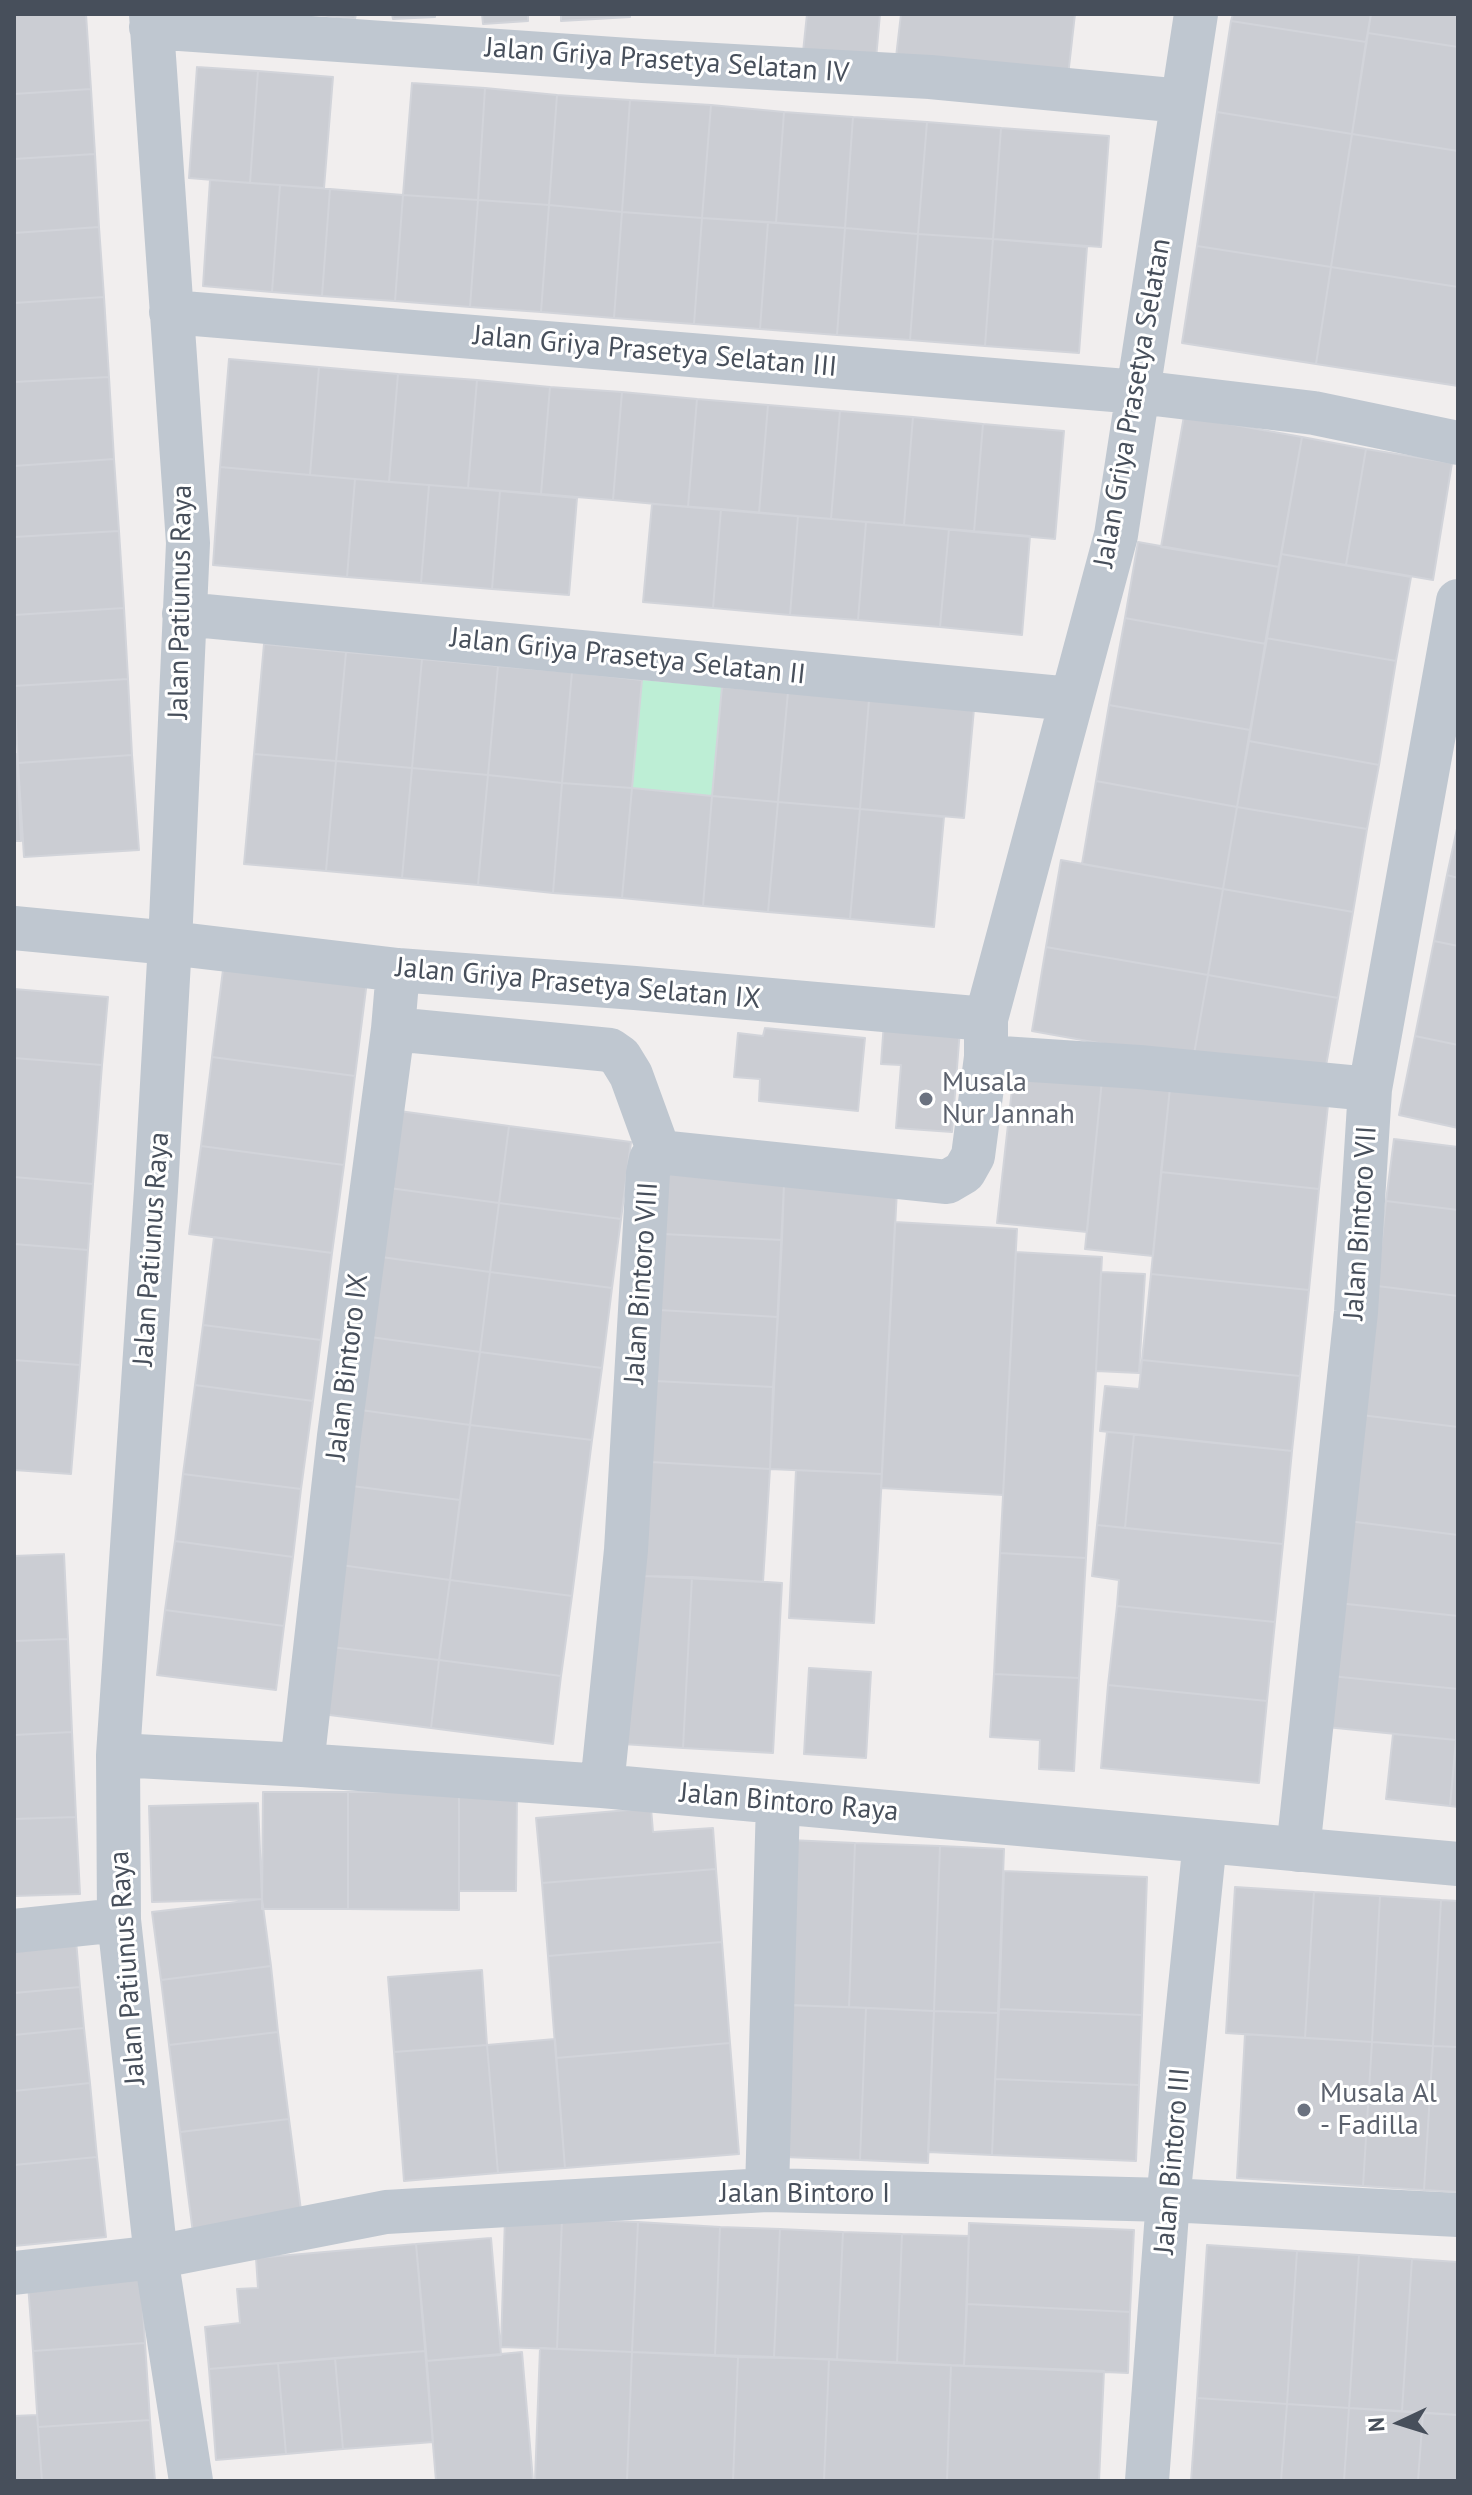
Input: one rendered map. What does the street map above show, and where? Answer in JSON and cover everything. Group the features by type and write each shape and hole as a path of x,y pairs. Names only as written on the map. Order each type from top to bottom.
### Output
{"street":[{"name":"Jalan Griya Prasetya Selatan","path":"986,1038 1071,699 1116,535 1196,14"},
{"name":"Jalan Griya Prasetya Selatan IV","path":"151,20 628,60 930,77 1182,101"},
{"name":"Jalan Patiunus Raya","path":"151,20 188,543 156,1190 118,1755 119,1920 156,2257 191,2481"},
{"name":"Jalan Griya Prasetya Selatan III","path":"171,312 1138,392 1314,413 1458,443"},
{"name":"Jalan Bintoro VII","path":"1298,1850 1354,1328 1370,1089 1458,601"},
{"name":"Jalan Griya Prasetya Selatan II","path":"184,614 1071,699"},
{"name":"Jalan Griya Prasetya Selatan IX","path":"14,928 398,970 635,988 986,1038 1139,1067 1370,1089"},
{"name":"Jalan Bintoro IX","path":"302,1765 339,1436 393,1029 398,970"},
{"path":"393,1029 610,1050 620,1057 631,1075 659,1152"},
{"name":"Jalan Bintoro VIII","path":"602,1786 626,1550 651,1159 659,1152 947,1182 964,1172 973,1156 986,1038"},
{"name":"Jalan Bintoro Raya","path":"118,1755 602,1786 1458,1864"},
{"path":"767,2190 778,1802"},
{"name":"Jalan Bintoro III","path":"1147,2481 1168,2200 1205,1841"},
{"path":"14,1931 119,1920"},
{"name":"Jalan Bintoro I","path":"14,2273 156,2257 386,2212 767,2190 1168,2200 1458,2215"}],"green space":[{"path":"642,680 722,687 712,796 632,788"}],"building":[{"path":"14,14 86,14 91,89 14,94"},
{"path":"310,14 356,14 355,19"},
{"path":"392,14 435,14 435,17 393,19"},
{"path":"482,14 528,14 528,21 483,24"},
{"path":"561,14 630,14 630,17 561,21"},
{"path":"807,14 880,14 876,59 803,52"},
{"path":"901,14 1075,14 1068,76 896,57"},
{"path":"1233,14 1371,14 1366,42 1231,21"},
{"path":"1371,14 1458,14 1458,47 1368,33"},
{"path":"1231,21 1366,42 1352,134 1217,112"},
{"path":"1368,33 1458,47 1458,151 1352,134"},
{"path":"197,67 258,71 250,183 189,178"},
{"path":"258,71 333,77 324,188 250,183"},
{"path":"412,83 485,88 478,200 403,195"},
{"path":"485,88 557,95 549,205 478,200"},
{"path":"91,89 95,154 14,159 14,94"},
{"path":"557,95 630,100 622,212 549,205"},
{"path":"630,100 711,105 702,218 622,212"},
{"path":"711,105 784,112 776,223 702,218"},
{"path":"784,112 853,117 845,228 776,223"},
{"path":"1217,112 1352,134 1331,267 1197,246"},
{"path":"853,117 927,122 918,234 845,228"},
{"path":"927,122 1001,128 993,239 918,234"},
{"path":"1001,128 1109,136 1101,247 993,239"},
{"path":"1352,134 1458,151 1458,287 1331,267"},
{"path":"95,154 99,227 14,233 14,159"},
{"path":"210,180 280,185 272,292 203,286"},
{"path":"280,185 330,189 322,296 272,292"},
{"path":"330,189 403,195 395,301 322,296"},
{"path":"403,195 478,200 470,307 395,301"},
{"path":"478,200 549,205 541,312 470,307"},
{"path":"549,205 622,212 614,318 541,312"},
{"path":"622,212 702,218 694,324 614,318"},
{"path":"702,218 768,222 760,329 694,324"},
{"path":"768,222 845,228 837,335 760,329"},
{"path":"99,227 104,297 14,303 14,233"},
{"path":"845,228 918,234 910,340 837,335"},
{"path":"918,234 993,239 985,346 910,340"},
{"path":"993,239 1087,247 1079,353 985,346"},
{"path":"1197,246 1331,267 1316,364 1182,343"},
{"path":"1331,267 1458,287 1458,386 1316,364"},
{"path":"104,297 109,377 14,382 14,303"},
{"path":"229,359 319,367 310,475 220,467"},
{"path":"319,367 398,374 389,482 310,475"},
{"path":"398,374 477,380 468,488 389,482"},
{"path":"109,377 114,459 14,466 14,382"},
{"path":"477,380 550,387 541,494 468,488"},
{"path":"550,387 622,392 613,500 541,494"},
{"path":"622,392 697,399 688,507 613,500"},
{"path":"697,399 768,405 759,513 688,507"},
{"path":"768,405 840,411 831,519 759,513"},
{"path":"840,411 913,417 904,525 831,519"},
{"path":"1184,416 1302,437 1279,567 1161,547"},
{"path":"913,417 983,424 974,532 904,525"},
{"path":"983,424 1064,431 1055,539 974,532"},
{"path":"1302,437 1366,449 1346,565 1281,554"},
{"path":"1366,449 1452,463 1433,580 1346,565"},
{"path":"114,459 119,531 14,537 14,466"},
{"path":"220,467 355,479 347,577 213,565"},
{"path":"355,479 429,485 421,583 347,577"},
{"path":"429,485 500,491 492,589 421,583"},
{"path":"500,491 577,498 569,595 492,589"},
{"path":"652,504 721,509 713,608 643,602"},
{"path":"721,509 798,516 790,615 713,608"},
{"path":"798,516 866,522 858,620 790,615"},
{"path":"866,522 949,529 940,627 858,620"},
{"path":"949,529 1030,536 1022,635 940,627"},
{"path":"119,531 124,608 14,615 14,537"},
{"path":"1138,542 1279,567 1266,644 1125,618"},
{"path":"1281,554 1411,577 1396,661 1266,638"},
{"path":"124,608 128,679 14,686 14,615"},
{"path":"1125,618 1266,644 1250,730 1109,705"},
{"path":"1266,638 1396,661 1379,765 1249,741"},
{"path":"264,644 346,652 336,761 254,754"},
{"path":"346,652 422,659 412,768 336,761"},
{"path":"422,659 498,666 488,775 412,768"},
{"path":"498,666 572,672 562,783 488,775"},
{"path":"572,672 642,680 632,788 562,783"},
{"path":"128,679 132,755 18,763 14,686"},
{"path":"722,687 788,692 778,802 712,796"},
{"path":"788,692 869,700 860,809 778,802"},
{"path":"869,700 974,709 964,818 860,809"},
{"path":"1109,705 1250,730 1237,807 1096,781"},
{"path":"1249,741 1379,765 1367,829 1237,807"},
{"path":"14,754 17,754 21,841 14,841"},
{"path":"254,754 336,761 326,871 244,864"},
{"path":"132,755 139,850 24,857 18,763"},
{"path":"336,761 412,768 402,878 326,871"},
{"path":"412,768 488,775 478,885 402,878"},
{"path":"488,775 562,783 553,893 478,885"},
{"path":"1096,781 1237,807 1223,889 1082,864"},
{"path":"562,783 632,788 622,898 553,893"},
{"path":"632,788 712,796 703,906 622,898"},
{"path":"712,796 778,802 768,912 703,906"},
{"path":"778,802 860,809 850,919 768,912"},
{"path":"1237,807 1367,829 1353,912 1223,889"},
{"path":"860,809 944,817 934,927 850,919"},
{"path":"1458,824 1458,878 1447,875"},
{"path":"1061,860 1223,889 1208,975 1046,947"},
{"path":"1447,875 1458,878 1458,946 1434,941"},
{"path":"1223,889 1353,912 1338,998 1208,975"},
{"path":"1434,941 1458,946 1458,1045 1415,1036"},
{"path":"1046,947 1208,975 1193,1060 1032,1031"},
{"path":"224,962 367,981 355,1076 212,1057"},
{"path":"1208,975 1338,998 1324,1077 1194,1054"},
{"path":"14,989 108,997 102,1065 14,1058"},
{"name":"Musala Nur Jannah","path":"884,1022 960,1029 952,1132 896,1128 901,1065 881,1064"},
{"path":"765,1028 865,1038 858,1111 759,1101 760,1079 734,1077 738,1033 763,1036"},
{"path":"1415,1036 1458,1045 1458,1128 1399,1115"},
{"path":"212,1057 355,1076 344,1165 201,1146"},
{"path":"14,1058 102,1065 93,1184 14,1177"},
{"path":"1014,1071 1102,1080 1087,1232 997,1223"},
{"path":"1102,1080 1170,1088 1153,1256 1085,1249"},
{"path":"1170,1088 1328,1105 1319,1189 1161,1172"},
{"path":"392,1110 509,1126 499,1203 382,1187"},
{"path":"509,1126 631,1142 621,1219 499,1203"},
{"path":"1394,1139 1458,1147 1458,1210 1386,1201"},
{"path":"201,1146 344,1165 332,1253 189,1234"},
{"path":"667,1165 784,1184 782,1240 663,1234"},
{"path":"1161,1172 1319,1189 1309,1290 1151,1274"},
{"path":"14,1177 93,1184 88,1250 14,1244"},
{"path":"784,1184 897,1190 882,1474 770,1469"},
{"path":"382,1187 499,1203 490,1272 374,1256"},
{"path":"1386,1201 1458,1210 1458,1296 1377,1286"},
{"path":"499,1203 621,1219 612,1288 490,1272"},
{"path":"895,1222 1017,1229 1003,1495 881,1488"},
{"path":"663,1234 782,1240 778,1317 659,1310"},
{"path":"214,1237 332,1253 321,1340 203,1325"},
{"path":"14,1244 88,1250 80,1365 14,1360"},
{"path":"1016,1252 1102,1257 1086,1558 1000,1553"},
{"path":"374,1256 490,1272 480,1352 363,1336"},
{"path":"490,1272 612,1288 602,1368 480,1352"},
{"path":"1101,1272 1145,1274 1139,1373 1096,1371"},
{"path":"1151,1274 1309,1290 1300,1376 1142,1360"},
{"path":"1377,1286 1458,1296 1458,1427 1361,1415"},
{"path":"659,1310 778,1317 773,1387 655,1381"},
{"path":"203,1325 321,1340 313,1401 195,1385"},
{"path":"363,1336 480,1352 470,1425 353,1409"},
{"path":"480,1352 602,1368 592,1440 470,1425"},
{"path":"14,1360 80,1365 71,1474 14,1470"},
{"path":"1142,1360 1300,1376 1292,1451 1100,1431 1105,1386 1139,1389"},
{"path":"655,1381 773,1387 770,1469 651,1462"},
{"path":"195,1385 313,1401 301,1489 183,1474"},
{"path":"353,1409 470,1425 460,1500 344,1485"},
{"path":"1361,1415 1458,1427 1458,1535 1348,1521"},
{"path":"470,1425 592,1440 572,1596 450,1580"},
{"path":"1107,1432 1134,1434 1125,1528 1097,1525"},
{"path":"1134,1434 1292,1451 1283,1544 1125,1528"},
{"path":"651,1462 770,1469 763,1582 644,1576"},
{"path":"796,1470 882,1474 874,1623 789,1618"},
{"path":"183,1474 301,1489 293,1557 175,1541"},
{"path":"344,1485 460,1500 450,1580 333,1564"},
{"path":"1348,1521 1458,1535 1458,1616 1338,1603"},
{"path":"1097,1525 1283,1544 1275,1622 1117,1606 1119,1580 1092,1576"},
{"path":"175,1541 293,1557 284,1626 165,1610"},
{"path":"1000,1553 1086,1558 1079,1678 994,1674"},
{"path":"64,1554 68,1639 14,1641 14,1556"},
{"path":"333,1564 450,1580 439,1660 323,1646"},
{"path":"644,1576 692,1577 683,1748 623,1744"},
{"path":"692,1577 782,1583 773,1753 683,1748"},
{"path":"450,1580 572,1596 561,1676 439,1660"},
{"path":"1338,1603 1458,1616 1458,1689 1331,1676"},
{"path":"1117,1606 1275,1622 1267,1701 1108,1685"},
{"path":"165,1610 284,1626 276,1690 157,1675"},
{"path":"68,1639 72,1732 14,1735 14,1641"},
{"path":"323,1646 439,1660 431,1728 314,1713"},
{"path":"439,1660 561,1676 553,1744 431,1728"},
{"path":"809,1668 871,1672 866,1758 804,1754"},
{"path":"994,1674 1079,1678 1074,1771 1039,1769 1040,1740 990,1737"},
{"path":"1331,1676 1458,1689 1456,1740 1326,1727"},
{"path":"1108,1685 1267,1701 1259,1783 1101,1768"},
{"path":"1458,1723 1458,1807 1450,1806"},
{"path":"72,1732 76,1817 14,1819 14,1735"},
{"path":"1393,1734 1456,1740 1450,1806 1386,1799"},
{"path":"263,1792 348,1792 348,1909 262,1909"},
{"path":"348,1792 459,1792 459,1910 348,1909"},
{"path":"459,1792 517,1793 516,1891 459,1891"},
{"path":"258,1803 262,1899 152,1902 149,1806"},
{"path":"651,1808 653,1832 713,1828 716,1869 542,1883 536,1818"},
{"path":"76,1817 80,1894 14,1896 14,1819"},
{"path":"790,1840 855,1843 849,2007 782,2005"},
{"path":"855,1843 940,1846 934,2011 849,2007"},
{"path":"940,1846 1004,1849 998,2013 934,2011"},
{"path":"716,1869 722,1942 548,1956 542,1883"},
{"path":"1004,1871 1147,1877 1142,2015 999,2009"},
{"path":"1235,1887 1314,1892 1305,2038 1226,2033"},
{"path":"1314,1892 1380,1896 1372,2042 1305,2038"},
{"path":"1380,1896 1441,1900 1433,2046 1372,2042"},
{"path":"262,1899 271,1966 161,1980 152,1912"},
{"path":"1441,1900 1458,1901 1458,2047 1433,2046"},
{"path":"76,1940 80,1987 14,1993 14,1947"},
{"path":"722,1942 730,2043 556,2058 548,1956"},
{"path":"271,1966 278,2032 169,2045 161,1980"},
{"path":"482,1970 487,2045 394,2052 388,1977"},
{"path":"80,1987 84,2028 14,2035 14,1993"},
{"path":"791,2005 866,2008 860,2160 785,2157"},
{"path":"866,2008 934,2011 928,2163 860,2160"},
{"path":"999,2009 1142,2015 1139,2085 995,2079"},
{"path":"934,2011 998,2013 992,2155 928,2152"},
{"path":"84,2028 90,2083 14,2091 14,2035"},
{"path":"278,2032 289,2119 180,2132 169,2045"},
{"name":"Musala Al - Fadilla","path":"1245,2034 1372,2042 1363,2186 1237,2178"},
{"path":"555,2039 565,2168 498,2173 487,2045"},
{"path":"1372,2042 1433,2046 1424,2190 1363,2186"},
{"path":"730,2043 739,2154 565,2168 556,2058"},
{"path":"487,2045 498,2173 404,2181 394,2052"},
{"path":"1433,2046 1458,2047 1458,2192 1424,2190"},
{"path":"995,2079 1139,2085 1136,2161 992,2155"},
{"path":"90,2083 97,2157 14,2165 14,2091"},
{"path":"289,2119 302,2218 193,2233 180,2132"},
{"path":"97,2157 106,2237 14,2246 14,2165"},
{"path":"505,2217 562,2219 557,2349 501,2347"},
{"path":"562,2219 638,2222 632,2352 557,2349"},
{"path":"638,2222 720,2227 715,2355 632,2352"},
{"path":"969,2223 1134,2230 1130,2312 967,2304"},
{"path":"720,2227 780,2229 774,2357 715,2355"},
{"path":"780,2229 843,2232 837,2360 774,2357"},
{"path":"843,2232 902,2234 897,2363 837,2360"},
{"path":"902,2234 969,2236 964,2366 897,2363"},
{"path":"491,2238 501,2355 426,2361 416,2244"},
{"path":"416,2244 426,2351 209,2369 205,2327 240,2323 237,2289 258,2288 256,2258"},
{"path":"1207,2245 1297,2251 1287,2404 1197,2398"},
{"path":"1297,2251 1359,2255 1349,2408 1287,2404"},
{"path":"1359,2255 1412,2259 1402,2411 1349,2408"},
{"path":"1412,2259 1458,2262 1458,2415 1402,2411"},
{"path":"141,2276 145,2343 33,2351 28,2284"},
{"path":"967,2304 1130,2312 1128,2373 964,2366"},
{"path":"145,2343 150,2420 38,2427 33,2351"},
{"path":"540,2348 632,2352 627,2481 535,2481"},
{"path":"426,2351 433,2442 343,2449 335,2358"},
{"path":"522,2352 533,2481 436,2481 426,2361"},
{"path":"632,2352 738,2357 733,2481 627,2481"},
{"path":"738,2357 829,2359 824,2481 733,2481"},
{"path":"335,2358 343,2449 286,2454 278,2363"},
{"path":"829,2359 951,2365 947,2481 824,2481"},
{"path":"278,2363 286,2454 216,2460 209,2369"},
{"path":"951,2365 1104,2371 1099,2481 947,2481"},
{"path":"1197,2398 1287,2404 1281,2481 1191,2481"},
{"path":"1287,2404 1349,2408 1344,2481 1281,2481"},
{"path":"1349,2408 1423,2413 1418,2481 1344,2481"},
{"path":"1423,2413 1458,2415 1458,2481 1418,2481"},
{"path":"37,2415 42,2481 14,2481 14,2416"},
{"path":"150,2420 155,2481 42,2481 38,2427"}],"place":[{"name":"Musala Nur Jannah","path":"926,1099"},
{"name":"Musala Al - Fadilla","path":"1304,2110"}]}
